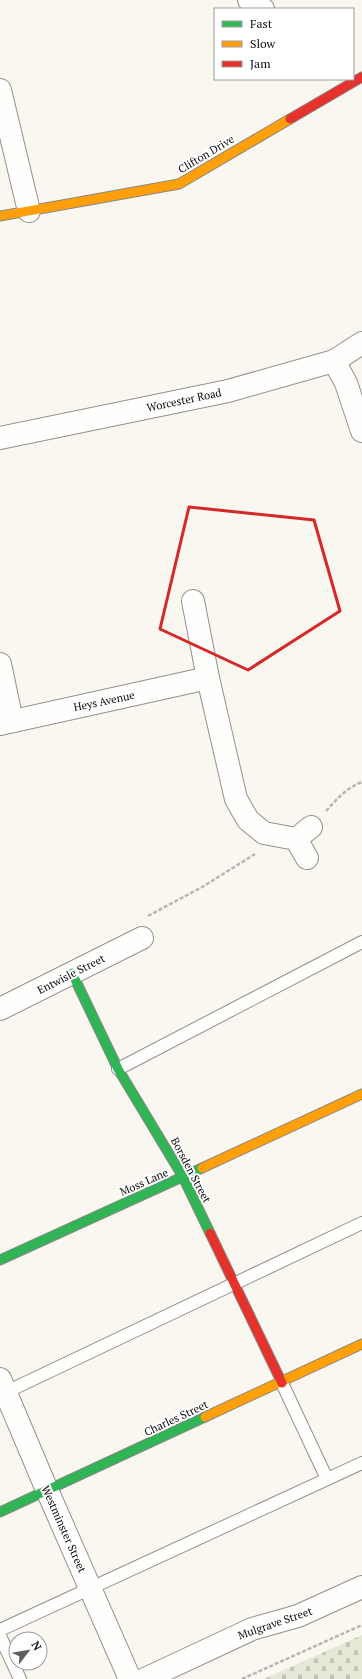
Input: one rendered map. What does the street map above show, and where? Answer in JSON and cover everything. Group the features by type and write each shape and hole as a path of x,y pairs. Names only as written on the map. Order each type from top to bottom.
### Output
{"street":[{"path":"249,0 261,8"},
{"name":"Clifton Drive","path":"0,216 179,184 352,80"},
{"path":"0,90 29,211"},
{"name":"Worcester Road","path":"0,438 228,391 334,361 362,343"},
{"path":"334,361 346,383 362,431"},
{"path":"193,601 208,678 236,799 248,820 264,833 303,833 302,848 307,858"},
{"path":"0,664 6,723"},
{"name":"Heys Avenue","path":"6,723 208,678"},
{"name":"Entwisle Street","path":"0,1009 142,938"},
{"name":"Borsden Street","path":"72,973 118,1069 183,1177 282,1383"},
{"name":"Moss Lane","path":"0,1260 362,1094"},
{"name":"Charles Street","path":"0,1512 282,1383 362,1344"},
{"name":"Westminster Street","path":"2,1389 130,1679"},
{"name":"Mulgrave Street","path":"144,1679 252,1629 298,1616 362,1587"}],"lane":[{"path":"118,1069 362,942"},
{"path":"2,1389 234,1284 362,1223"},
{"path":"282,1383 327,1479"},
{"path":"0,1630 362,1463"},
{"path":"0,1636 20,1679"}],"path":[{"path":"303,833 351,786 362,782"},
{"path":"142,938 145,918 204,886 262,850 271,834"},
{"path":"242,1679 362,1625"}],"highlighted area":[{"path":"189,507 314,520 340,611 248,670 160,629"}],"green space":[{"path":"362,1635 362,1679 264,1679"}],"traffic: fast":[{"path":"72,973 118,1069 183,1177 210,1233"},
{"path":"0,1260 202,1168"},
{"path":"0,1512 205,1417"}],"traffic: slow":[{"path":"0,216 179,184 290,119"},
{"path":"202,1168 362,1094"},
{"path":"205,1417 362,1344"}],"traffic: jam":[{"path":"290,119 362,77"},
{"path":"210,1233 282,1383"}]}
